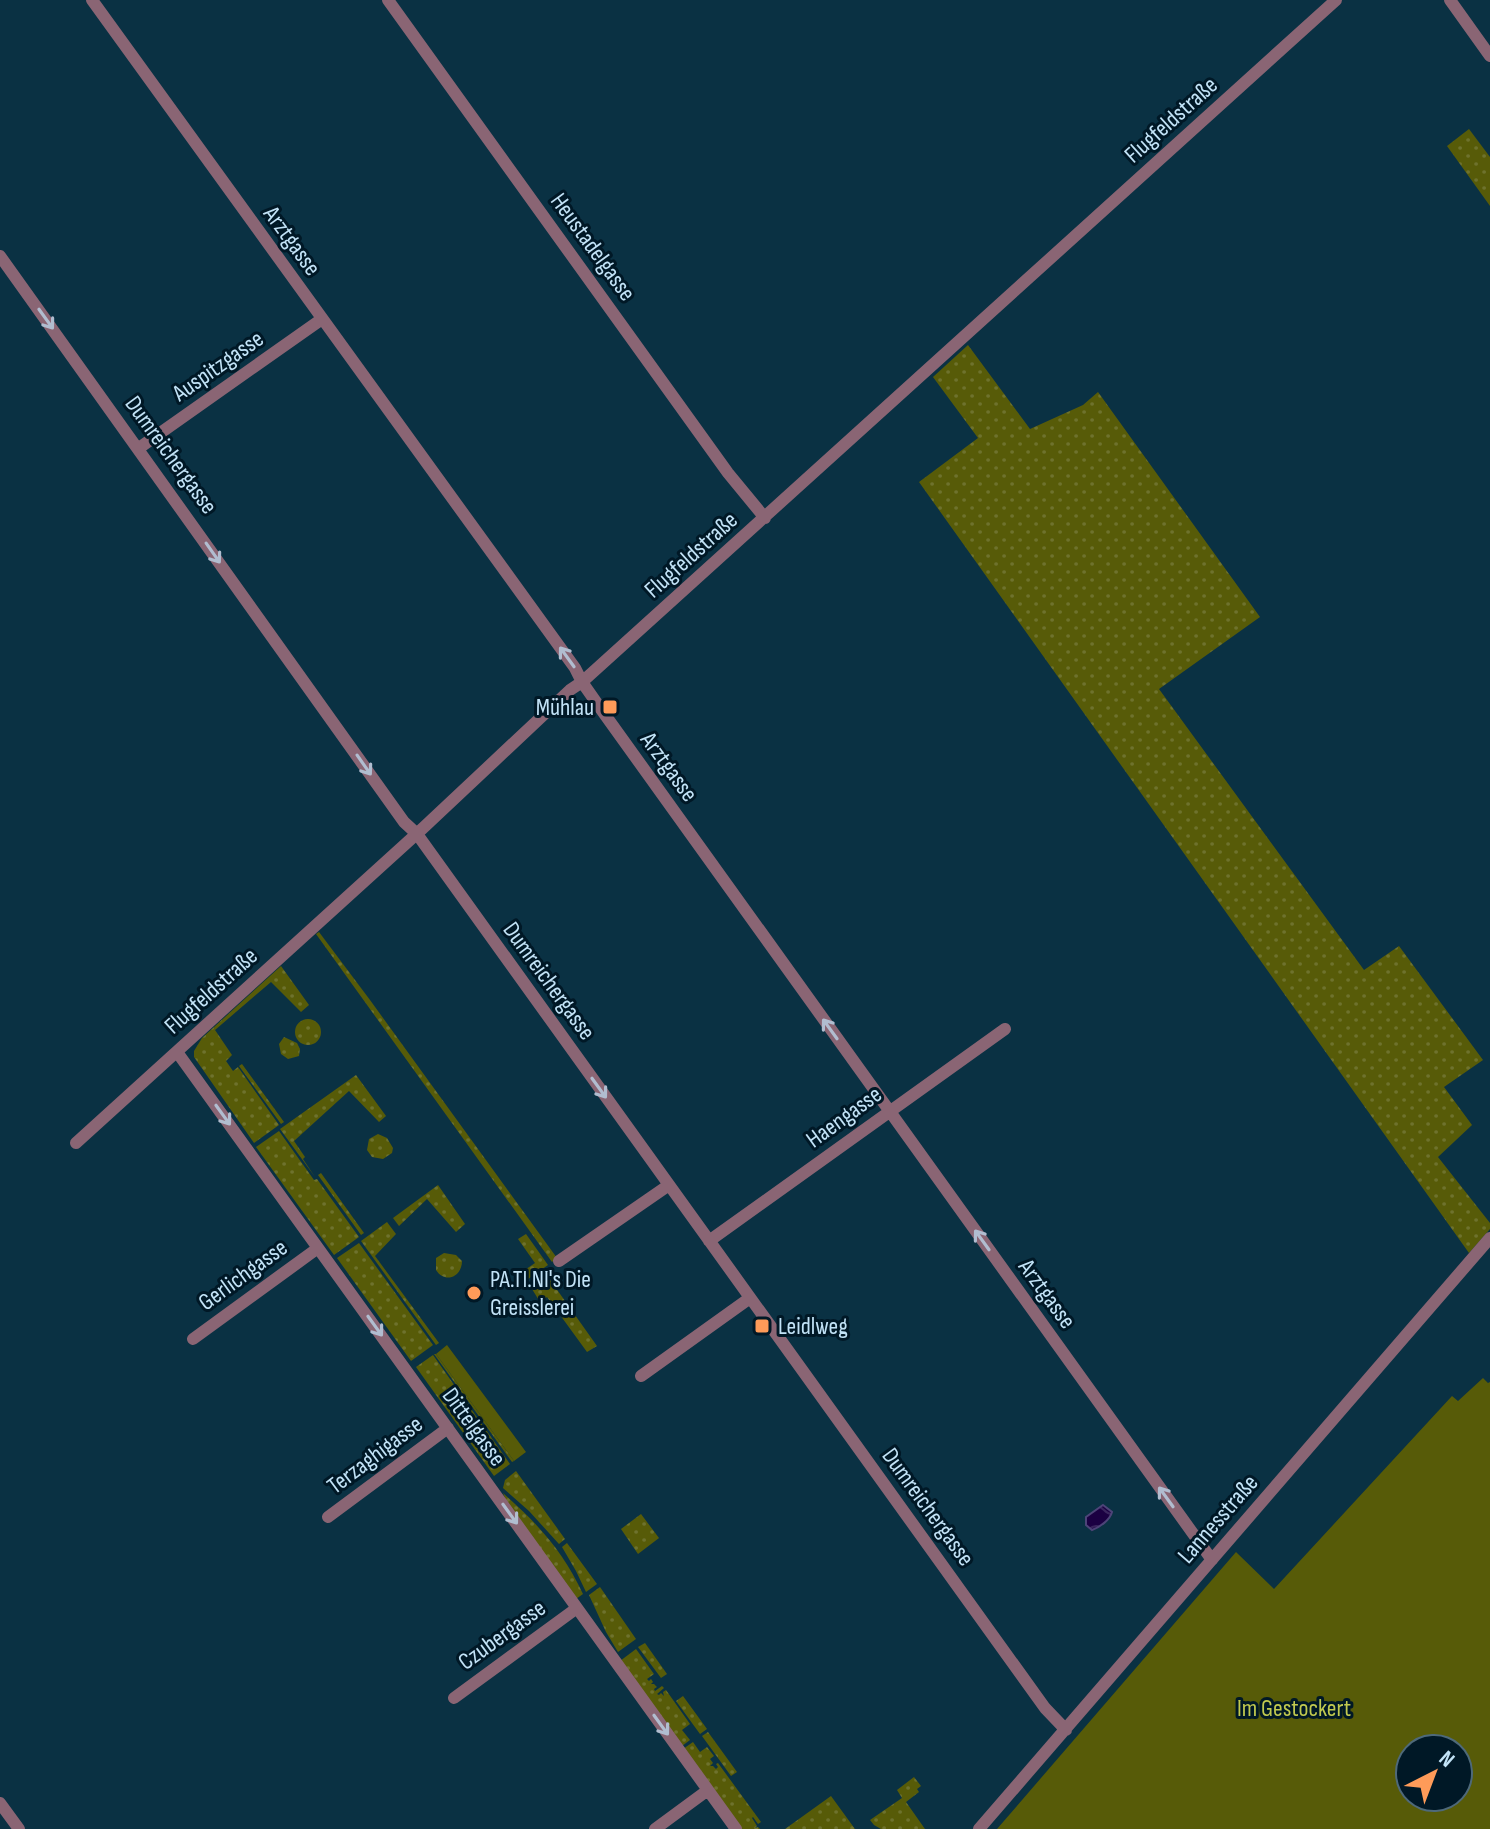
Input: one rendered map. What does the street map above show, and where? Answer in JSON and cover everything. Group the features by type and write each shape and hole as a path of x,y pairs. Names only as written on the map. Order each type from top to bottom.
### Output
{"street":[{"name":"Arztgasse","path":"92,0 575,668 582,682 1212,1560"},
{"name":"Heustadelgasse","path":"388,0 728,473 765,518"},
{"name":"Flugfeldstraße","path":"76,1143 417,834 570,690 765,518 1336,0"},
{"path":"1450,0 1490,56"},
{"name":"Dumreichergasse","path":"0,256 404,822 417,834 1045,1708 1066,1730"},
{"name":"Auspitzgasse","path":"139,448 322,319"},
{"name":"Haengasse","path":"709,1241 1005,1029"},
{"name":"Dittelgasse","path":"177,1052 736,1829"},
{"path":"559,1261 669,1185"},
{"name":"Lannesstraße","path":"979,1829 1490,1238"},
{"name":"Gerlichgasse","path":"193,1339 318,1248"},
{"path":"641,1376 750,1298"},
{"name":"Terzaghigasse","path":"328,1517 448,1428"},
{"name":"Czubergasse","path":"454,1698 577,1608"},
{"path":"655,1829 708,1790"},
{"path":"0,1803 19,1829"}],"green space":[{"path":"1469,129 1490,157 1490,206 1447,146"},
{"path":"968,345 1030,429 1083,405 1098,392 1260,617 1159,689 1364,970 1399,946 1483,1060 1444,1087 1472,1125 1438,1157 1490,1223 1490,1229 1469,1253 919,482 978,438 933,377"},
{"path":"319,932 557,1258 552,1262 316,934"},
{"path":"281,966 309,1005 301,1012 271,982 215,1030 232,1055 226,1061 233,1071 238,1067 279,1125 254,1143 194,1057 194,1051 202,1038"},
{"path":"308,1019 317,1023 321,1032 317,1041 308,1045 299,1041 295,1032 299,1023"},
{"path":"284,1037 297,1043 299,1056 288,1059 281,1054 279,1044"},
{"path":"242,1064 284,1122 281,1124 239,1066"},
{"path":"356,1075 386,1116 379,1122 349,1091 294,1141 315,1177 280,1129"},
{"path":"279,1131 359,1237 334,1255 256,1147"},
{"path":"378,1134 387,1138 393,1148 392,1153 383,1159 372,1157 367,1150 369,1139"},
{"path":"321,1173 364,1233 361,1235 318,1175"},
{"path":"438,1185 465,1224 456,1232 427,1199 399,1226 393,1218"},
{"path":"387,1222 396,1234 375,1256 439,1343 436,1345 361,1241"},
{"path":"526,1234 548,1265 524,1282 519,1274 535,1263 518,1239"},
{"path":"359,1243 433,1345 411,1361 337,1258"},
{"path":"444,1253 456,1255 462,1261 456,1275 448,1278 436,1270 436,1258"},
{"path":"548,1277 597,1346 587,1352 547,1297 540,1302 532,1289"},
{"path":"447,1345 526,1452 514,1461 436,1354"},
{"path":"436,1354 514,1461 512,1462"},
{"path":"433,1355 510,1464 494,1476 416,1367"},
{"name":"Im Gestockert","path":"1483,1378 1490,1382 1490,1829 997,1829 1236,1552 1274,1589 1452,1396 1458,1401"},
{"path":"516,1471 565,1539 559,1544 503,1488 505,1480"},
{"path":"503,1493 549,1539 583,1594 576,1599"},
{"path":"641,1514 659,1538 638,1554 621,1529"},
{"path":"567,1543 597,1584 586,1592 562,1547"},
{"path":"600,1587 636,1639 618,1652 589,1595"},
{"path":"645,1643 667,1674 661,1678 638,1647"},
{"path":"636,1649 654,1674 647,1679 651,1679 651,1684 657,1687 655,1691 662,1686 664,1688 657,1694 664,1696 666,1690 690,1724 682,1730 690,1740 682,1746 620,1661"},
{"path":"683,1696 707,1729 700,1734 676,1701"},
{"path":"708,1732 737,1772 731,1776 702,1736"},
{"path":"693,1742 700,1752 707,1747 714,1756 710,1759 713,1763 710,1766 716,1769 718,1763 761,1822 758,1824 752,1818 757,1826 755,1828 760,1829 741,1829 683,1749"},
{"path":"914,1777 921,1786 917,1789 919,1792 906,1802 925,1829 881,1829 874,1825 870,1820 902,1798 897,1790"},
{"path":"831,1796 855,1829 785,1829"}],"water":[{"path":"1103,1505 1112,1512 1111,1515 1092,1530 1086,1525 1086,1517"}],"place":[{"name":"Mühlau","path":"610,707"},
{"name":"PA.TI.NI's Die Greisslerei","path":"474,1293"},
{"name":"Leidlweg","path":"762,1326"}]}
